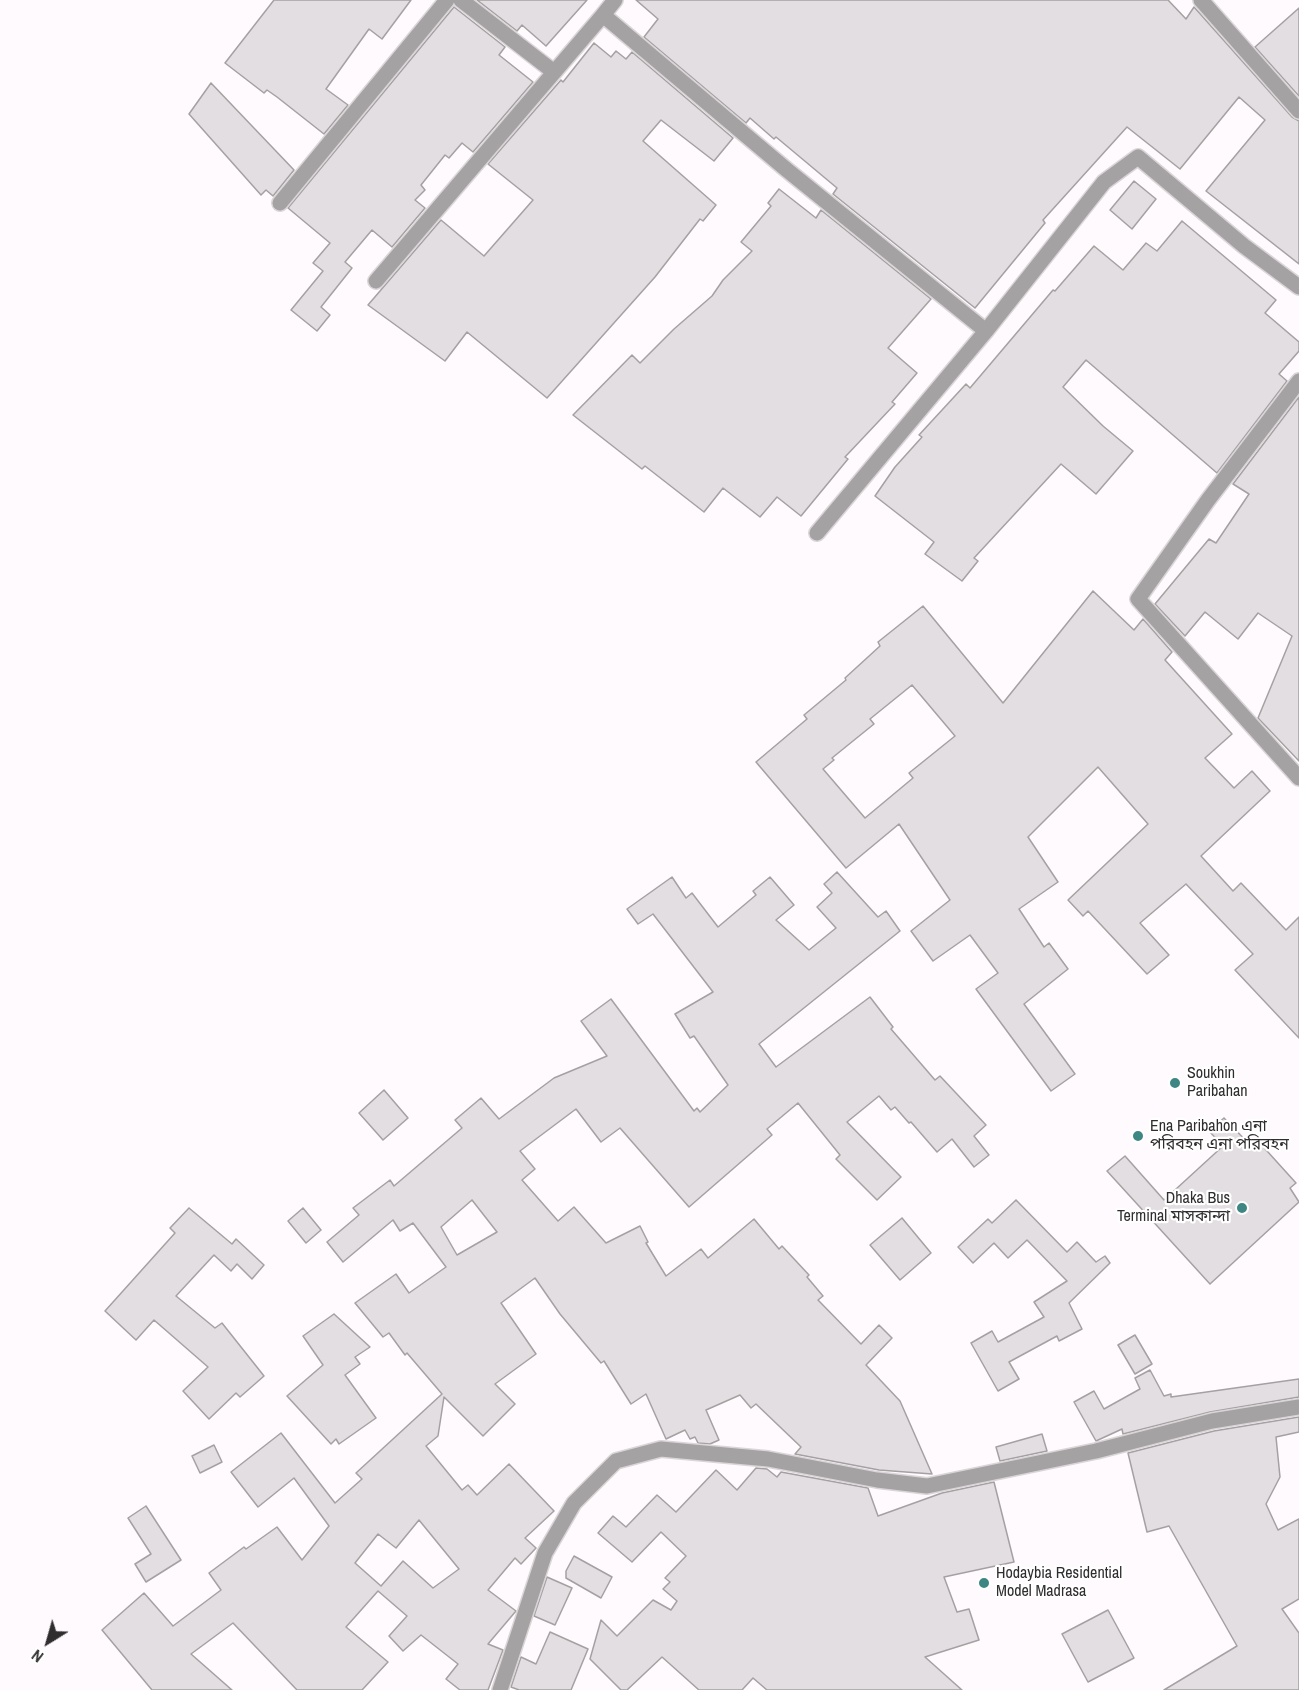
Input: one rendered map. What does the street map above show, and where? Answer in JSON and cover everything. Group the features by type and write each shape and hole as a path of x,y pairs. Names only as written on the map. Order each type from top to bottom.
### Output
{"street":[{"path":"280,202 447,0"},
{"path":"461,0 554,72"},
{"path":"376,281 615,0"},
{"path":"1201,0 1299,111"},
{"path":"603,15 787,170 986,331"},
{"path":"817,534 986,331 1104,183 1138,157 1244,246 1299,286"},
{"path":"1299,381 1208,500 1138,599 1299,778"},
{"path":"500,1690 545,1553 574,1503 616,1461 661,1449 768,1459 877,1480 927,1486 1084,1454 1212,1421 1299,1407"}],"building":[{"path":"274,0 411,0 382,39 369,29 326,89 348,105 324,134 277,97 267,90 264,93 225,63"},
{"path":"477,0 587,0 546,46 522,25 517,31"},
{"path":"636,0 1168,0 1186,19 1194,7 1292,117 1299,121 1299,264 1206,191 1265,120 1239,97 1180,169 1127,127 1043,220 1045,223 975,308 833,194 837,188 776,137 774,139 750,118 746,123 644,37 658,19"},
{"path":"454,7 505,47 499,55 533,82 473,152 462,143 449,158 445,155 421,185 425,190 415,200 425,208 392,247 372,230 345,262 352,268 321,307 330,315 317,331 291,310 323,271 313,263 330,243 288,208"},
{"path":"1299,8 1299,96 1255,47"},
{"path":"594,43 611,57 616,51 626,59 632,52 733,138 714,161 661,120 643,141 716,205 703,221 700,219 655,277 547,398 467,332 445,361 368,305 441,220 484,256 533,200 488,164 561,80 563,82"},
{"path":"211,83 294,170 273,196 266,190 261,195 189,114"},
{"path":"1134,181 1156,199 1132,229 1110,210"},
{"path":"779,189 816,218 821,210 931,299 888,348 917,373 892,402 895,404 845,457 848,459 801,516 777,497 760,517 723,488 704,512 645,466 642,469 573,415 632,355 640,363 712,296 723,280 752,251 741,242 771,206 768,203"},
{"path":"1182,221 1276,300 1265,313 1299,342 1299,351 1279,374 1287,381 1217,473 1086,360 1063,387 1133,451 1096,494 1061,464 974,558 978,561 962,581 925,554 934,542 875,496 895,467 922,437 919,435 966,384 970,388 1053,290 1055,291 1094,246 1123,270 1146,243 1157,251"},
{"path":"1299,397 1299,761 1258,718 1292,636 1258,613 1238,639 1205,612 1185,636 1155,604 1209,539 1216,543 1249,494 1233,484"},
{"path":"1093,591 1134,630 1143,619 1172,652 1165,660 1232,734 1205,758 1234,788 1252,771 1270,791 1201,856 1233,891 1241,883 1286,930 1299,917 1299,1038 1235,970 1253,954 1186,884 1140,923 1169,955 1147,974 1088,911 1083,916 1068,900 1148,824 1098,767 1028,837 1058,882 1019,909 1044,947 1049,943 1068,969 1024,1004 1075,1074 1051,1091 976,989 998,973 970,935 933,961 911,931 950,900 899,824 846,868 756,762 807,719 804,715 846,680 845,678 880,646 878,642 923,606 1003,703","holes":["912,685 955,736 909,773 913,778 865,818 823,769 834,760 832,758 874,724 870,719"]},
{"path":"837,872 878,917 886,911 900,931 759,1044 776,1067 870,997 893,1027 891,1029 935,1080 940,1076 986,1125 974,1136 989,1155 974,1167 952,1139 937,1152 911,1122 909,1123 895,1107 891,1110 879,1096 847,1122 901,1177 877,1200 836,1159 840,1155 798,1103 767,1129 772,1135 689,1207 620,1128 601,1142 576,1109 520,1151 535,1169 522,1180 558,1221 574,1207 606,1243 640,1226 648,1242 646,1243 666,1276 701,1249 708,1258 754,1219 779,1249 782,1246 809,1275 807,1277 823,1296 818,1300 861,1344 879,1325 892,1338 866,1365 900,1401 932,1474 879,1470 795,1454 801,1447 756,1404 751,1408 740,1395 706,1410 719,1440 710,1444 698,1443 695,1437 690,1439 685,1430 666,1439 646,1394 631,1404 604,1361 601,1363 560,1314 535,1278 501,1303 536,1354 495,1384 515,1404 483,1436 444,1397 438,1436 426,1446 462,1490 468,1485 477,1495 509,1464 554,1511 525,1538 536,1548 521,1564 515,1558 488,1590 516,1611 488,1644 503,1650 488,1690 460,1690 446,1679 458,1664 421,1635 403,1651 389,1636 407,1616 378,1591 346,1627 388,1662 362,1690 297,1690 233,1623 191,1654 232,1690 152,1690 102,1630 144,1593 173,1626 221,1590 209,1573 244,1547 246,1549 277,1527 302,1560 329,1526 294,1478 258,1507 231,1472 281,1433 335,1503 362,1479 356,1473 442,1394 407,1353 405,1355 389,1333 383,1337 355,1303 396,1274 409,1293 446,1267 413,1223 400,1231 393,1220 343,1262 327,1242 359,1215 353,1208 390,1180 394,1186 462,1128 455,1120 481,1098 499,1119 554,1078 607,1056 581,1021 611,999 694,1111 697,1108 700,1112 728,1085 694,1036 690,1038 675,1014 713,992 653,914 638,924 627,909 672,877 686,898 692,893 718,927 756,895 753,891 770,877 794,905 776,920 809,950 836,928 817,907 832,893 824,884","holes":["472,1200 497,1232 457,1255 441,1227","419,1520 459,1569 433,1588 403,1561 381,1586 355,1563 378,1534 396,1548"]},
{"path":"384,1090 408,1118 383,1140 359,1113"},
{"path":"1224,1118 1252,1147 1258,1141 1296,1183 1290,1188 1299,1202 1210,1284 1107,1171 1125,1156 1164,1200 1223,1146 1209,1131"},
{"path":"1016,1200 1067,1252 1077,1242 1096,1262 1105,1256 1110,1263 1069,1303 1082,1329 1059,1341 1057,1336 1009,1362 1019,1379 998,1391 971,1343 992,1331 998,1342 1044,1317 1034,1302 1067,1281 1027,1240 1008,1258 994,1243 973,1263 958,1247 988,1219 992,1223"},
{"path":"189,1208 232,1244 236,1239 264,1265 252,1279 237,1264 231,1271 214,1255 176,1296 215,1328 222,1323 264,1376 240,1397 236,1393 209,1419 183,1391 208,1367 154,1320 136,1340 105,1311 175,1233 170,1228"},
{"path":"303,1208 321,1230 306,1243 288,1221"},
{"path":"902,1218 931,1253 900,1280 870,1245"},
{"path":"334,1314 370,1347 355,1357 360,1364 345,1375 376,1418 339,1444 336,1439 331,1444 287,1396 323,1365 303,1336"},
{"path":"1135,1335 1152,1364 1135,1374 1118,1345"},
{"path":"1150,1370 1164,1396 1171,1394 1171,1397 1299,1379 1299,1397 1210,1412 1123,1434 1122,1429 1096,1441 1074,1402 1094,1391 1104,1409 1140,1389 1135,1378"},
{"path":"1299,1417 1299,1432 1276,1437 1280,1477 1266,1504 1278,1530 1299,1519 1299,1599 1282,1609 1299,1633 1299,1690 1164,1690 1237,1646 1169,1526 1147,1532 1128,1453 1214,1431"},
{"path":"1042,1434 1047,1451 1000,1461 996,1447"},
{"path":"214,1445 222,1462 200,1473 192,1456"},
{"path":"756,1468 767,1469 777,1477 781,1472 868,1488 878,1516 942,1493 994,1482 1014,1562 944,1577 957,1612 969,1609 979,1640 925,1657 962,1690 767,1690 753,1678 742,1690 699,1690 662,1657 627,1690 621,1690 590,1659 601,1620 617,1636 653,1600 671,1610 677,1601 663,1589 670,1582 665,1578 686,1556 661,1532 632,1562 598,1533 613,1516 626,1527 657,1495 676,1512 716,1470 737,1490"},
{"path":"146,1506 181,1560 146,1582 135,1564 151,1554 128,1518"},
{"path":"574,1556 612,1577 601,1598 566,1578 566,1571"},
{"path":"547,1577 572,1588 555,1625 534,1616"},
{"path":"1108,1610 1134,1658 1088,1682 1062,1634"},
{"path":"550,1632 588,1649 571,1690 519,1690 511,1687 521,1657 536,1664"}],"place":[{"name":"Soukhin Paribahan","path":"1175,1083"},
{"name":"Ena Paribahon এনা পরিবহন এনা পরিবহন","path":"1138,1136"},
{"name":"Dhaka Bus Terminal মাসকান্দা","path":"1242,1208"},
{"name":"Hodaybia Residential Model Madrasa","path":"984,1583"}]}
